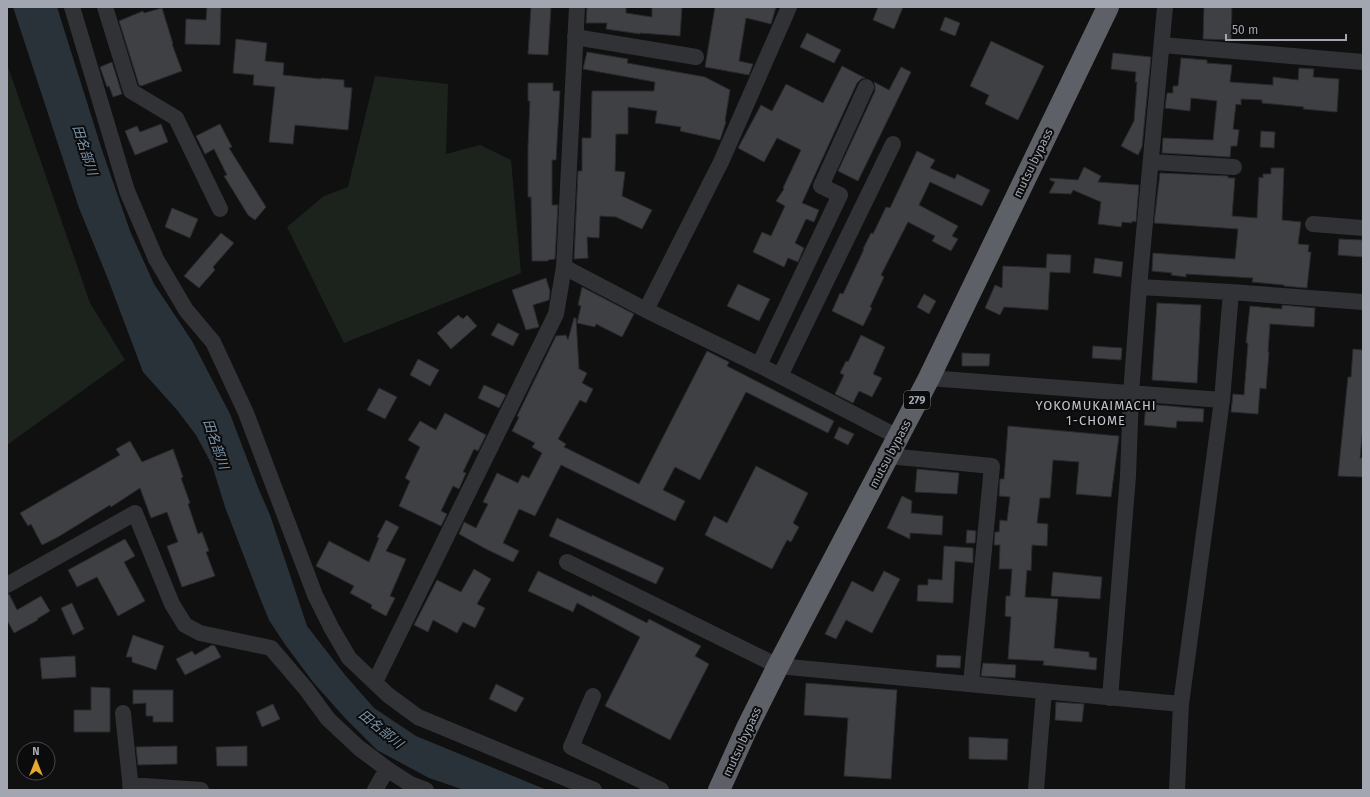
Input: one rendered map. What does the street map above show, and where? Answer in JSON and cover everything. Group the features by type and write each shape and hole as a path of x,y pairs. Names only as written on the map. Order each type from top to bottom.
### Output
{"highway":[{"name":"mutsu bypass","path":"719,790 747,728 778,666 929,378 1108,7"}],"street":[{"path":"72,7 127,191 156,259 186,310 213,342 246,413 315,595 349,658 388,695 418,717 594,790"},
{"path":"105,7 131,91 176,118 220,209"},
{"path":"375,682 556,314 564,267 577,7"},
{"path":"646,310 721,162 789,7"},
{"path":"1110,698 1128,476 1131,394 1139,288 1152,162 1165,7"},
{"path":"575,37 696,57"},
{"path":"1162,45 1363,62"},
{"path":"759,365 840,195 821,186 866,87"},
{"path":"780,376 893,144"},
{"path":"1152,162 1234,167"},
{"path":"1313,224 1363,228"},
{"path":"564,267 898,437"},
{"path":"1139,288 1231,292 1363,302"},
{"path":"1177,790 1181,704 1222,400 1231,292"},
{"path":"929,378 1222,400"},
{"path":"888,456 992,466 971,684"},
{"path":"7,585 134,513 172,604 185,625 200,633 271,648 306,689 328,719 360,748 387,769 410,784 426,790"},
{"path":"567,562 778,666 1181,704"},
{"path":"1036,790 1044,691"},
{"path":"593,696 571,747 661,790"},
{"path":"123,713 131,788 201,790"},
{"path":"375,790 387,769"}],"shaded area":[{"path":"7,64 90,303 125,360 7,445"},
{"path":"375,76 448,84 446,154 480,145 511,160 521,273 344,343 287,227 324,196 348,187"}],"water":[{"name":"田名部川","path":"13,7 57,7 102,150 130,231 154,284 192,341 230,414 270,515 307,626 345,675 374,708 416,736 547,790 464,790 429,778 377,750 345,718 313,682 284,643 269,620 260,598 225,507 212,465 196,435 177,410 143,372 108,279 79,208"}],"building":[{"path":"207,7 221,7 220,45 185,44 186,19 206,20"},
{"path":"531,7 551,7 548,55 528,54"},
{"path":"587,7 626,7 626,13 652,17 652,7 682,7 680,36 640,34 606,29 607,23 586,23"},
{"path":"715,7 776,7 771,24 746,18 739,61 753,64 749,75 705,67"},
{"path":"878,7 903,7 894,29 873,20"},
{"path":"1204,7 1232,7 1231,40 1203,39"},
{"path":"162,8 172,44 182,71 141,86 139,85 119,21 143,11 144,13"},
{"path":"945,17 960,23 955,36 940,30"},
{"path":"807,33 841,50 834,63 800,47"},
{"path":"236,39 267,43 265,61 284,63 283,75 344,80 344,87 352,88 348,130 295,125 293,144 269,142 275,87 253,85 254,75 233,73"},
{"path":"991,41 1044,66 1018,120 985,104 989,95 970,86"},
{"path":"587,52 628,59 627,63 705,77 730,90 726,122 720,140 680,131 681,127 655,123 657,111 628,107 628,134 616,134 615,171 625,172 622,196 652,210 642,229 616,217 600,216 599,238 587,237 588,258 574,259 578,171 582,171 582,138 591,138 592,91 654,91 655,82 583,69"},
{"path":"1113,53 1151,57 1142,147 1138,155 1121,146 1134,121 1137,82 1135,82 1136,72 1111,69"},
{"path":"1181,58 1207,60 1207,63 1232,65 1230,82 1273,85 1273,77 1298,80 1299,68 1314,69 1313,77 1339,79 1337,112 1262,103 1262,100 1241,99 1241,105 1236,104 1233,129 1239,130 1237,146 1231,146 1230,157 1162,153 1163,138 1213,140 1217,101 1191,98 1190,111 1165,108 1167,93 1173,93 1173,86 1178,86"},
{"path":"112,62 122,94 113,97 109,86 107,87 100,67"},
{"path":"842,66 865,78 861,79 857,83 802,203 819,210 814,222 806,219 795,243 804,248 798,262 788,258 784,267 753,252 762,232 771,236 785,206 776,201 784,189 783,188 801,150 777,138 764,162 738,148 761,105 772,111 786,84 823,103"},
{"path":"901,67 911,72 858,181 838,171 875,91 874,82 889,90"},
{"path":"528,83 553,83 553,91 560,91 556,160 552,160 552,205 558,205 555,259 548,261 532,261 531,197 528,197 530,101 528,101"},
{"path":"161,124 168,142 135,155 125,131 137,126 140,132"},
{"path":"220,124 232,147 229,148 266,207 255,220 248,215 224,176 227,175 214,149 205,154 196,136"},
{"path":"1261,131 1275,132 1274,148 1260,147"},
{"path":"917,151 935,160 930,168 955,179 957,174 990,190 982,206 930,182 919,205 958,226 952,236 958,239 951,251 932,241 935,236 908,222 881,275 884,277 863,326 832,311 840,293 843,294 871,233 873,234 886,207 890,208"},
{"path":"1084,167 1101,176 1098,182 1139,185 1136,222 1122,222 1121,227 1098,224 1101,202 1073,190 1071,194 1049,193 1055,182 1050,180 1050,178 1078,180"},
{"path":"1271,168 1284,168 1282,220 1301,222 1298,244 1309,245 1308,252 1311,252 1307,288 1252,282 1253,278 1186,274 1186,277 1171,275 1172,273 1152,271 1153,253 1235,259 1238,229 1154,223 1160,173 1228,176 1228,178 1235,178 1232,216 1257,218 1259,177 1263,178 1263,174 1271,174"},
{"path":"172,208 198,219 190,238 165,227"},
{"path":"221,233 234,243 213,267 215,270 199,288 184,276"},
{"path":"1339,239 1363,240 1363,257 1338,255"},
{"path":"1047,254 1071,255 1070,273 1050,272 1048,310 1004,307 1000,315 985,308 995,285 1002,288 1003,266 1046,268"},
{"path":"1095,258 1123,262 1121,277 1093,273"},
{"path":"546,278 550,291 549,300 533,305 539,327 526,330 512,290"},
{"path":"738,284 770,299 759,321 727,306"},
{"path":"582,287 634,314 622,337 596,324 595,327 577,323 581,306 578,305"},
{"path":"924,294 936,301 929,314 917,307"},
{"path":"1157,303 1201,305 1197,383 1152,380"},
{"path":"1282,305 1315,308 1314,327 1270,324 1266,389 1260,388 1258,414 1231,412 1233,394 1244,395 1248,343 1246,343 1250,306 1282,309"},
{"path":"458,315 463,319 467,315 477,326 451,349 437,333"},
{"path":"574,318 576,318 579,369 587,373 582,383 593,389 586,403 580,400 558,439 566,444 564,447 639,484 707,351 729,362 727,366 834,421 828,433 746,392 700,480 675,467 663,490 685,501 675,521 561,465 535,516 519,509 503,543 519,551 513,562 459,534 464,522 476,528 488,504 483,502 497,473 518,483 522,475 529,478 542,453 532,447 535,443 512,431 519,417 517,416 556,336 566,335 568,340"},
{"path":"498,323 519,334 513,346 491,335"},
{"path":"861,335 885,347 873,374 882,378 872,397 859,391 853,403 835,394 844,375 840,373 846,361 848,362"},
{"path":"1093,346 1122,348 1121,360 1092,358"},
{"path":"1353,349 1363,350 1363,425 1360,458 1363,458 1363,477 1338,476 1348,377 1351,377"},
{"path":"962,353 990,354 989,366 962,366"},
{"path":"418,359 439,370 430,386 410,375"},
{"path":"484,385 506,395 499,408 478,398"},
{"path":"379,388 397,397 385,419 367,410"},
{"path":"1146,404 1204,409 1203,422 1177,421 1176,428 1144,425"},
{"path":"445,413 486,435 478,451 474,449 463,472 466,473 459,489 453,486 441,511 447,514 441,526 399,506 410,481 405,478 420,447 408,440 420,421 436,430"},
{"path":"1008,426 1119,436 1111,497 1076,494 1079,462 1053,460 1050,498 1040,498 1037,523 1048,524 1047,546 1032,545 1031,571 1027,570 1025,597 1058,599 1054,648 1089,652 1089,657 1097,658 1096,670 1043,665 1044,661 1008,659 1011,617 1005,616 1006,596 1010,596 1012,569 999,569 1000,545 994,545 995,532 999,532 1000,520 1007,521 1010,497 999,496 1000,479 1004,479"},
{"path":"839,427 854,434 848,445 834,438"},
{"path":"130,441 142,462 173,449 183,477 181,478 190,503 188,504 198,534 202,532 209,551 206,552 215,576 182,587 167,546 178,542 167,512 151,518 140,488 111,507 110,505 58,537 42,545 31,524 28,526 20,513 120,455 116,449"},
{"path":"756,466 808,493 793,523 799,527 791,542 787,540 772,569 705,535 714,516 727,523"},
{"path":"917,469 959,473 957,494 915,492"},
{"path":"902,496 912,501 911,513 943,516 942,535 910,533 910,539 887,528"},
{"path":"557,518 664,568 656,584 549,536"},
{"path":"386,520 399,527 386,551 406,559 390,596 395,598 386,616 371,608 372,605 350,593 354,586 316,566 329,541 369,562 379,538 377,537"},
{"path":"967,530 976,531 975,543 966,543"},
{"path":"125,539 135,556 124,562 145,601 118,616 97,577 77,587 68,570"},
{"path":"944,546 973,548 973,563 955,561 953,603 917,601 918,585 928,585 928,579 942,580"},
{"path":"474,569 491,579 477,604 485,608 475,628 463,622 457,633 433,620 428,632 414,625 437,580 461,592"},
{"path":"538,571 592,597 592,595 647,623 649,619 701,646 695,656 709,664 670,740 605,706 640,637 577,603 573,612 528,591"},
{"path":"884,571 900,579 872,633 846,620 836,639 825,634 852,581 873,592"},
{"path":"1053,572 1102,577 1100,599 1051,596"},
{"path":"7,594 9,594 17,610 41,596 50,611 37,619 38,620 14,633 7,620"},
{"path":"72,603 84,629 73,635 61,608"},
{"path":"133,635 164,646 156,670 132,662 132,657 126,657"},
{"path":"212,645 215,646 221,657 185,675 176,659 192,651 195,655"},
{"path":"937,655 961,656 960,668 936,667"},
{"path":"75,656 76,677 42,679 40,658"},
{"path":"983,663 1016,665 1015,678 981,676"},
{"path":"806,683 897,690 891,779 844,776 848,718 804,715"},
{"path":"496,684 524,698 516,712 489,699"},
{"path":"91,687 110,688 110,732 74,732 74,710 91,710"},
{"path":"133,690 173,690 173,722 153,722 153,716 146,716 146,703 133,704"},
{"path":"1056,702 1084,704 1082,722 1055,720"},
{"path":"273,704 280,719 262,727 256,712"},
{"path":"969,737 1008,739 1007,760 969,759"},
{"path":"177,746 177,764 138,765 136,747"},
{"path":"247,746 247,766 217,766 216,747"}],"district":[{"name":"YOKOMUKAIMACHI 1-CHOME","path":"1096,412"}]}
